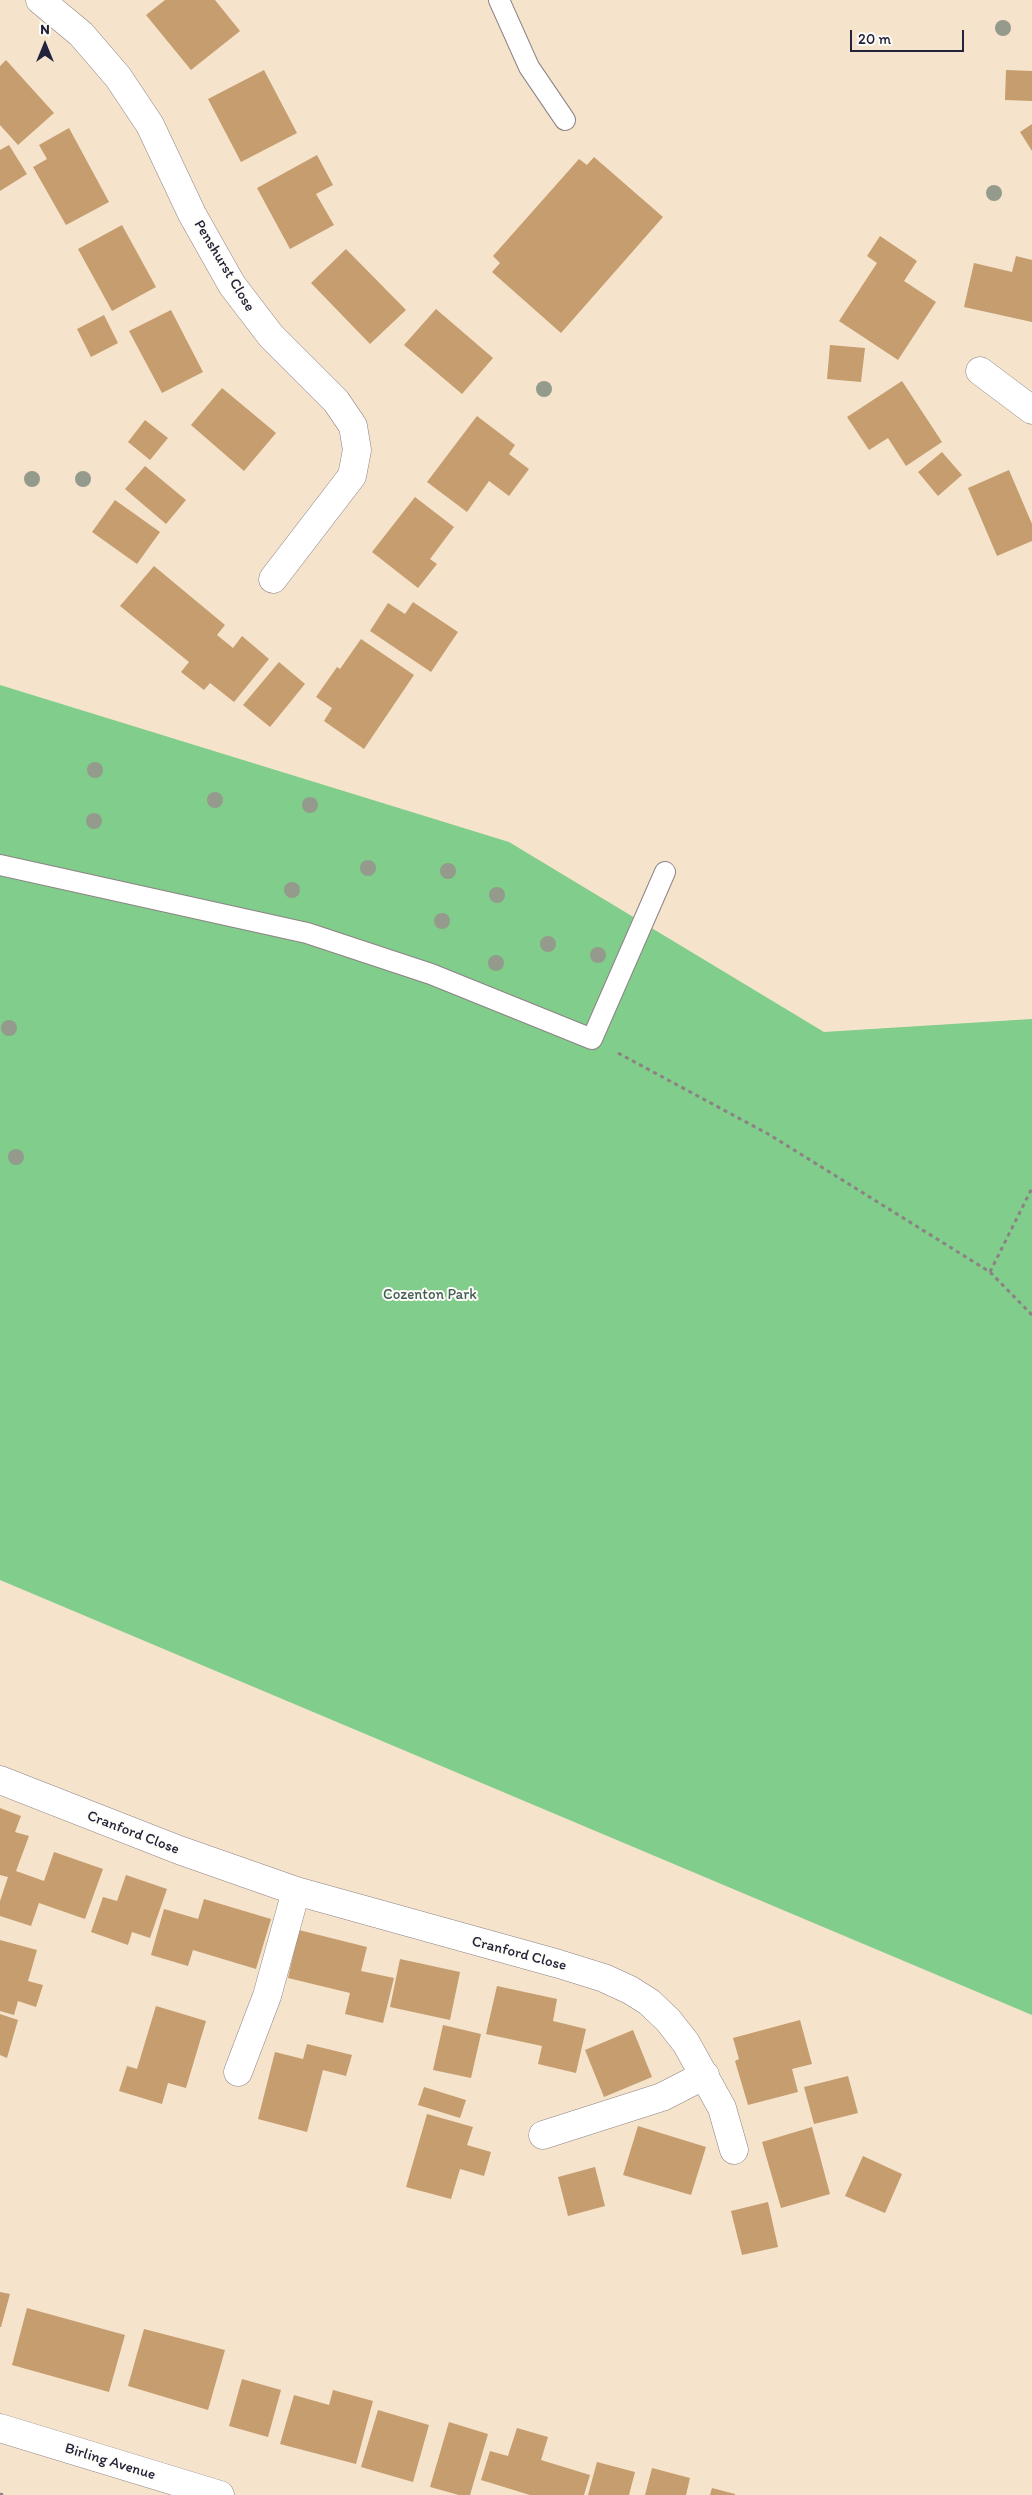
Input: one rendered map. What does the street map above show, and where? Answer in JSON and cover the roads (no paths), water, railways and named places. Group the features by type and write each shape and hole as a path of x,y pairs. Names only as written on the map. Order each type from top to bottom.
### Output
{"street":[{"name":"Penshurst Close","path":"40,0 81,34 118,77 150,125 192,214 232,285 271,336 336,401 353,426 357,450 352,476 273,579"},
{"path":"980,371 1032,410"},
{"name":"Cranford Close","path":"0,1780 170,1847 296,1891 604,1978 649,2002 668,2020 686,2043 705,2074 722,2108 734,2150"},
{"path":"238,2072 267,1996 296,1891"},
{"path":"543,2135 662,2097 705,2074"},
{"name":"Birling Avenue","path":"0,2428 220,2495"}],"lane":[{"path":"499,0 529,67 565,120"},
{"path":"0,865 307,933 431,974 592,1039 665,872"}],"park label":[{"name":"Cozenton Park","path":"430,1295"}]}
